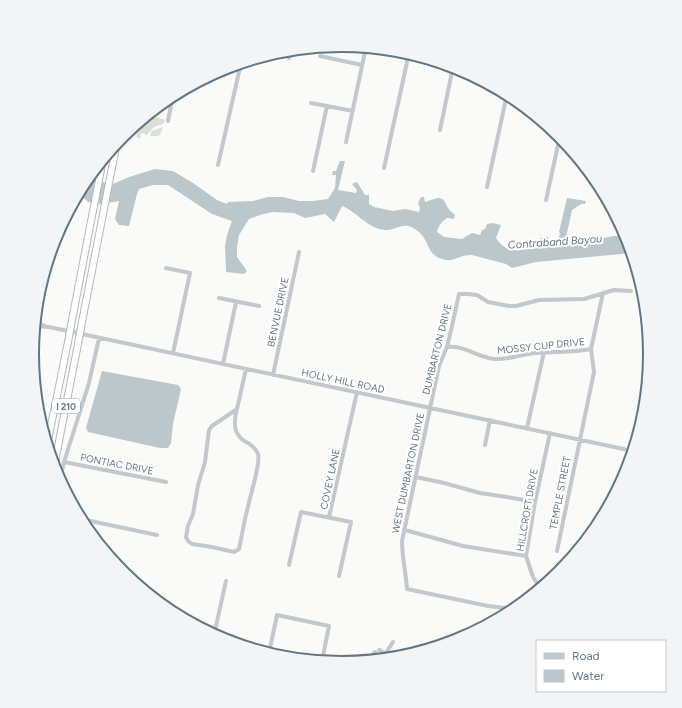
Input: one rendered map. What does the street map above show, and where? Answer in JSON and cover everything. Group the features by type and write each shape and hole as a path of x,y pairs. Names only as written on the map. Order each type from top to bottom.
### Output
{"highway":[{"name":"I 210","path":"56,455 114,155"},
{"name":"I 210","path":"49,433 101,170"}],"street":[{"path":"346,142 365,53"},
{"path":"320,56 362,66"},
{"path":"384,168 408,60"},
{"path":"218,165 238,70"},
{"path":"440,130 452,73"},
{"path":"487,187 506,101"},
{"path":"311,103 353,111"},
{"path":"168,121 171,104"},
{"path":"313,172 327,106"},
{"path":"546,200 558,144"},
{"name":"BENVUE DRIVE","path":"273,375 299,252"},
{"path":"166,268 190,272 173,353"},
{"path":"603,293 614,290 631,292"},
{"name":"DUMBARTON DRIVE","path":"431,408 439,366 447,347 459,294 468,294 488,302 510,306 539,300 584,299 603,293"},
{"name":"TEMPLE STREET","path":"557,551 594,372 591,349 603,293"},
{"path":"219,298 259,306"},
{"path":"223,364 236,302"},
{"name":"HOLLY HILL ROAD","path":"41,324 99,338 628,449"},
{"name":"HOLLY HILL ROAD","path":"41,326 49,327"},
{"path":"62,470 89,384 99,338"},
{"name":"MOSSY CUP DRIVE","path":"447,347 459,347 480,356 495,359 510,358 529,353 566,353 591,349"},
{"path":"527,428 544,352"},
{"path":"237,409 212,426 209,430 205,462 198,485 193,514 186,535 188,541 192,544 234,552 239,549 259,457 257,450 252,445 241,439 236,433 235,420 246,369"},
{"name":"COVEY LANE","path":"339,576 351,522 329,517 357,392"},
{"name":"WEST DUMBARTON DRIVE","path":"431,408 402,541 407,589 488,606 505,608"},
{"path":"485,445 490,420"},
{"name":"HILLCROFT DRIVE","path":"537,583 526,556 535,502 550,433"},
{"name":"PONTIAC DRIVE","path":"64,462 166,482"},
{"path":"416,477 444,483 474,492 535,502"},
{"path":"289,565 301,512 329,517"},
{"path":"89,521 157,535"},
{"path":"405,530 463,546 526,556"},
{"path":"215,629 226,581"},
{"path":"270,648 277,615 329,626 323,655"},
{"path":"386,652 392,642"},
{"path":"374,654 374,652 380,650 383,653"}],"shaded area":[{"path":"154,117 165,120 163,124 154,127 146,136 144,133 140,134 141,138 137,138 137,132"},
{"path":"163,127 160,135 150,136 152,131"}],"water":[{"path":"340,161 345,161 338,190 356,193 357,190 352,184 357,182 365,195 369,195 369,204 374,207 393,211 405,209 419,212 420,208 418,203 421,197 424,197 425,202 440,198 455,215 454,219 447,218 439,226 437,232 444,237 462,239 472,233 480,235 487,224 493,223 501,225 496,238 502,245 513,250 522,250 545,236 549,238 548,242 556,244 558,242 567,198 586,201 585,204 581,204 572,210 565,242 566,244 581,244 619,236 626,254 536,262 512,268 506,264 472,255 446,260 433,254 425,239 414,228 409,226 401,226 390,230 379,229 373,227 342,206 334,222 325,214 305,218 294,213 272,212 249,219 239,235 237,247 237,257 247,271 244,274 226,272 225,246 232,221 212,214 168,185 153,185 139,189 129,226 119,225 115,219 119,201 101,204 88,202 83,197 94,181 113,184 129,177 155,169 173,171 217,200 227,204 228,202 253,201 268,197 283,197 299,201 313,201 328,199 335,188 336,175 332,175 333,171 336,171"},
{"path":"102,371 178,385 181,389 173,424 171,443 168,448 160,448 88,432 86,428"}],"water label":[{"name":"Contraband Bayou","path":"555,242"}]}
